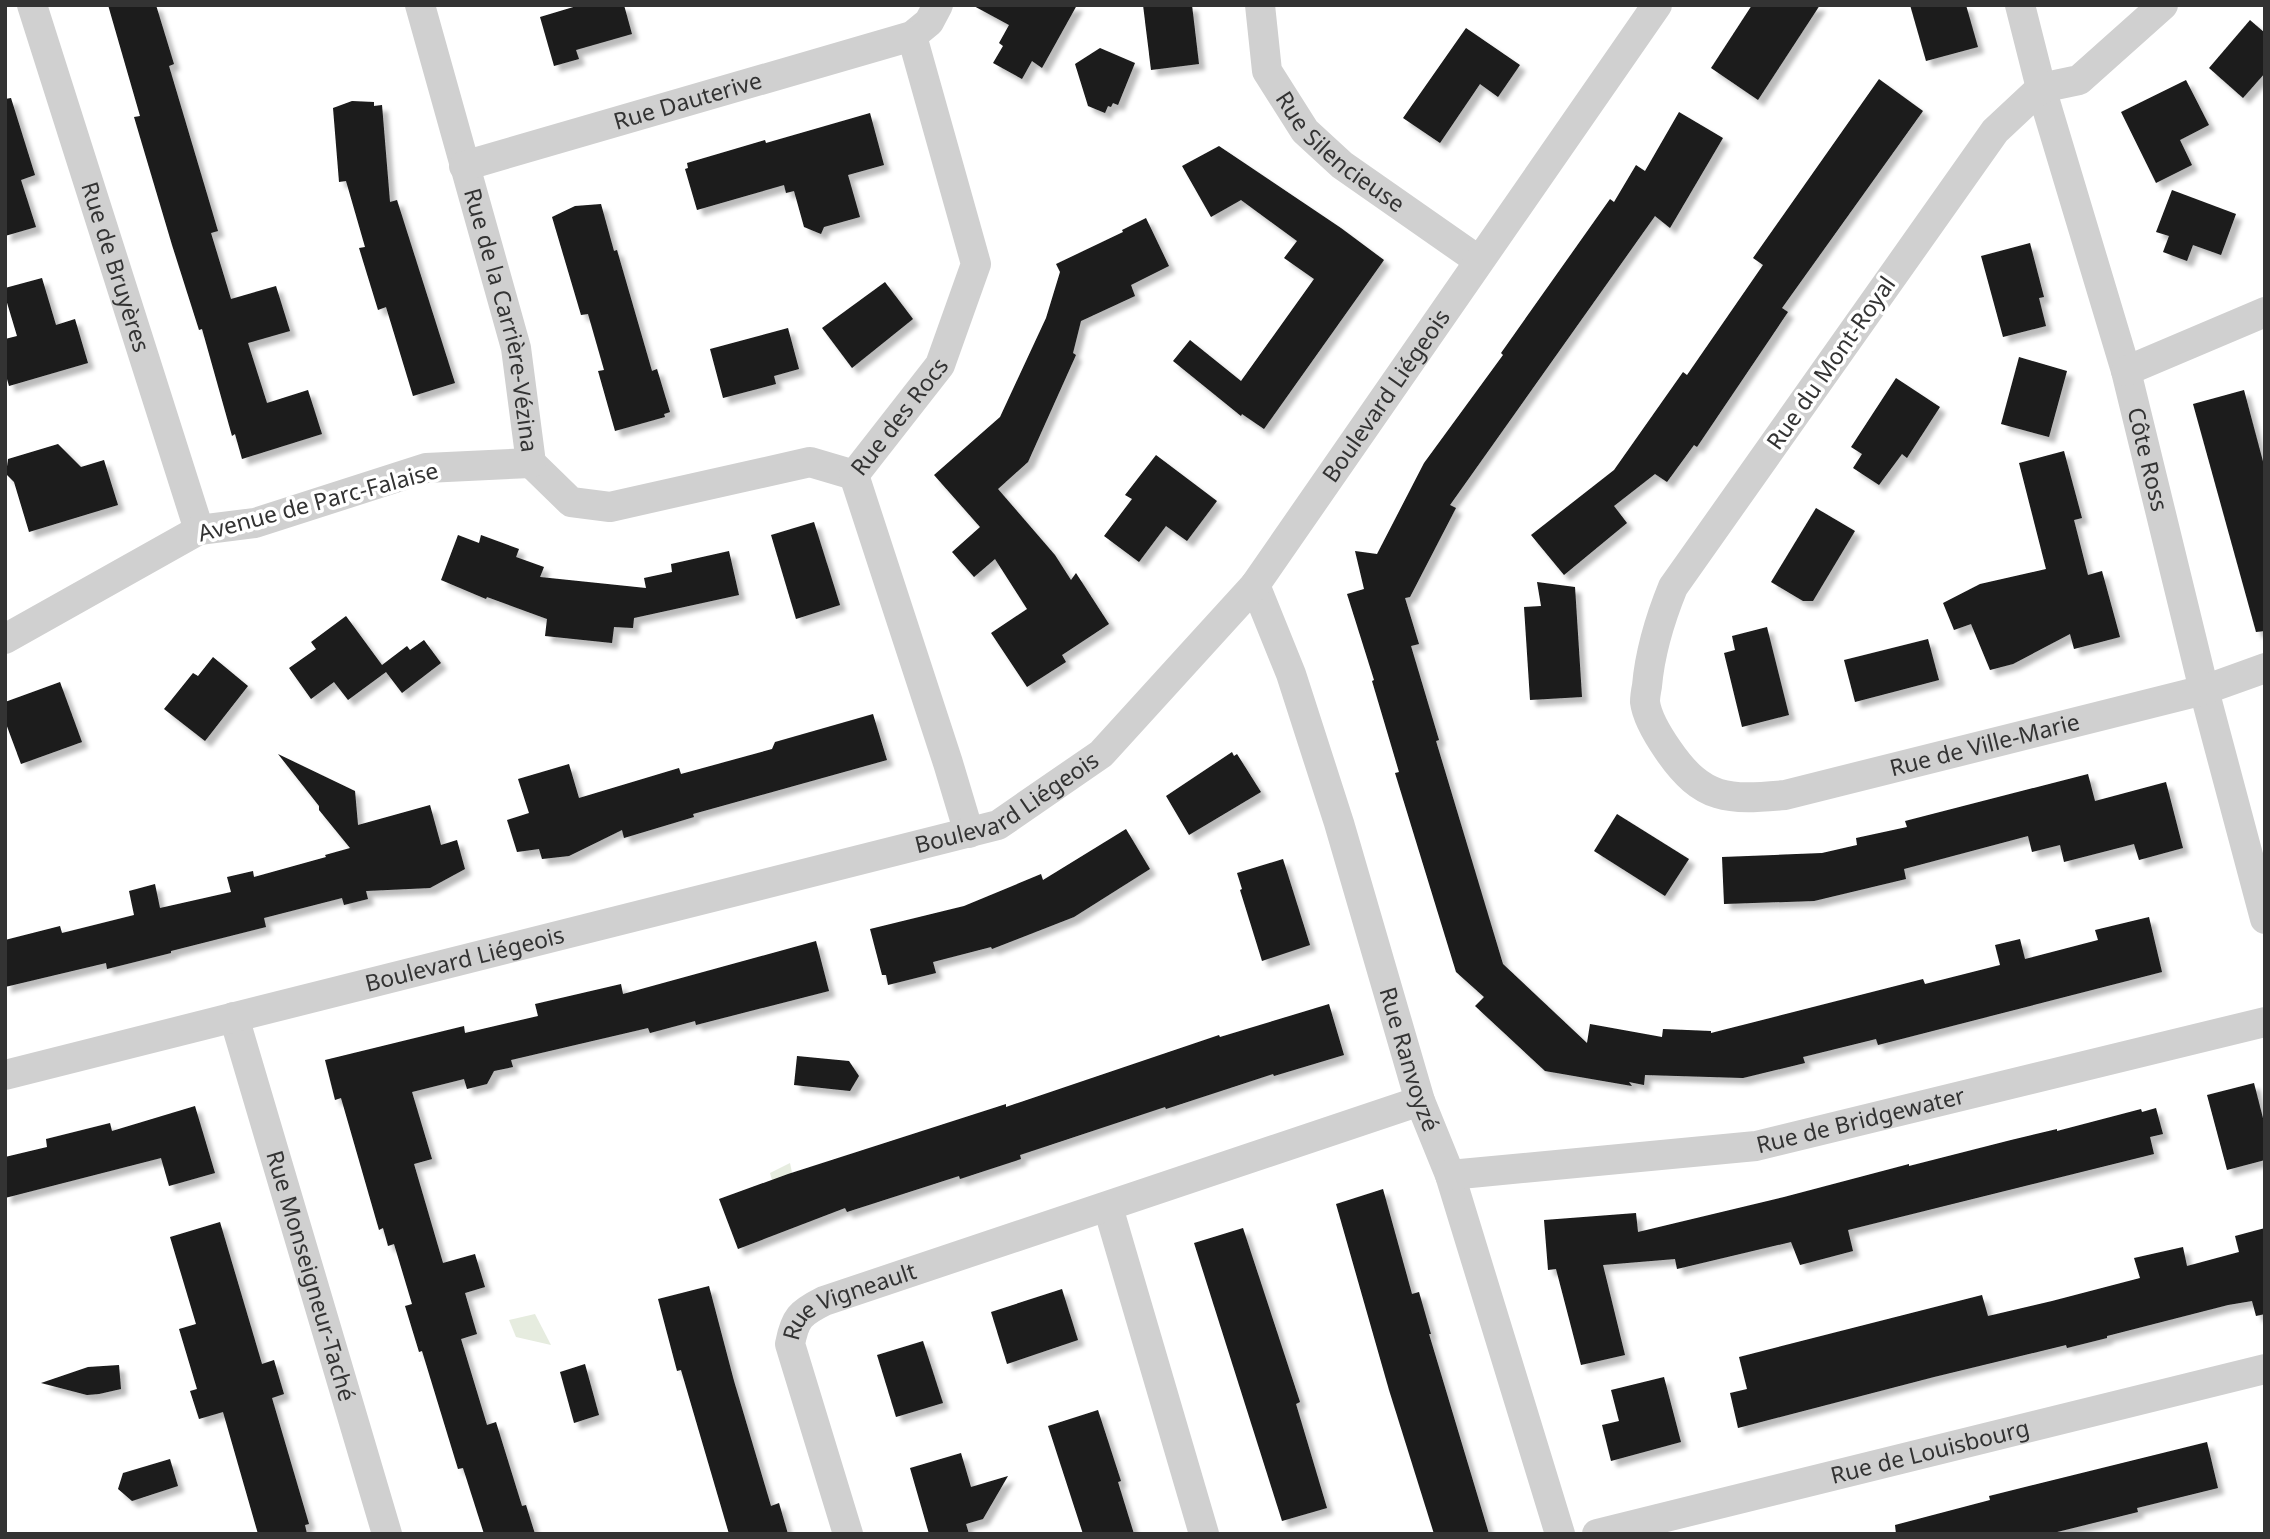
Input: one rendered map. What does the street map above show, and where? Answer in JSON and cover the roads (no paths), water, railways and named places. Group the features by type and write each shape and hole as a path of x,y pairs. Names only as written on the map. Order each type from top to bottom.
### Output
{"street":[{"name":"Rue de Bruyères","path":"32,5 199,530"},
{"name":"Rue de la Carrière-Vézina","path":"420,5 516,348 531,463 571,502 610,506 810,462 854,475"},
{"path":"912,36 929,22 938,5"},
{"name":"Rue Silencieuse","path":"1260,5 1267,71 1305,131 1342,165 1478,260"},
{"name":"Boulevard Liégeois","path":"5,1075 998,825 1101,754 1255,585 1657,5"},
{"name":"Côte Ross","path":"2020,5 2041,88 2126,371 2204,690 2265,919"},
{"path":"2041,88 2079,80 2163,5"},
{"name":"Rue Dauterive","path":"464,166 912,36"},
{"name":"Rue des Rocs","path":"912,36 975,264 940,365 854,475 969,833"},
{"name":"Rue du Mont-Royal","path":"1702,788 1680,768 1658,736 1645,702 1649,662 1660,619 1673,587 1995,131 2041,88"},
{"path":"2126,371 2265,312"},
{"name":"Avenue de Parc-Falaise","path":"5,639 199,530 255,523 426,468 531,463"},
{"name":"Rue Ranvoyzé","path":"1255,585 1291,674 1315,748 1420,1101 1450,1175 1560,1534"},
{"name":"Rue de Ville-Marie","path":"1702,788 1739,799 1784,795 2204,690 2265,668"},
{"name":"Rue Monseigneur-Taché","path":"234,1017 387,1534"},
{"name":"Rue de Bridgewater","path":"1450,1175 1756,1146 2265,1023"},
{"name":"Rue Vigneault","path":"848,1534 790,1344 794,1323 806,1310 824,1301 1420,1101"},
{"path":"1108,1207 1204,1534"},
{"name":"Rue de Louisbourg","path":"1597,1534 2265,1369"}]}
